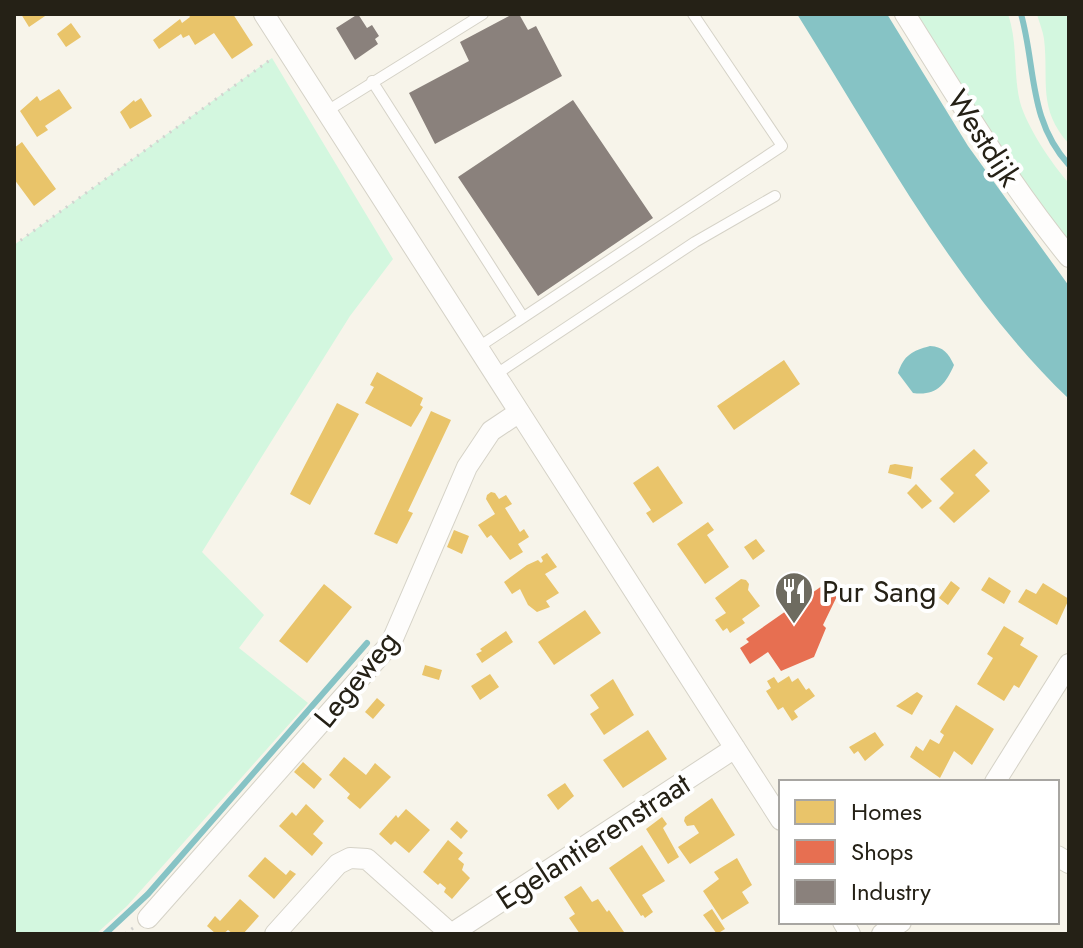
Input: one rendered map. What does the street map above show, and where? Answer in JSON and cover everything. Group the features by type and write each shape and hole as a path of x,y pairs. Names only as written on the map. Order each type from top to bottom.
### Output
{"street":[{"path":"264,14 779,817"},
{"name":"Westdijk","path":"905,14 982,138 1034,214 1069,257"},
{"name":"Legeweg","path":"148,918 391,643 467,467 491,431 518,413"},
{"path":"996,780 1069,664"},
{"name":"Egelantierenstraat","path":"275,934 338,864 350,858 367,859 451,934 735,748"}],"lane":[{"path":"327,111 483,14"},
{"path":"477,348 782,146 693,14"},
{"path":"372,81 523,317"},
{"path":"495,375 695,242 775,196"}],"path":[{"path":"14,245 286,48"}],"green space":[{"path":"914,14 1008,14 1023,111 1040,144 1069,183 1069,245 987,133"},
{"path":"1037,14 1069,14 1069,144 1052,119 1048,106 1044,39"},
{"path":"272,58 393,259 350,316 202,552 264,615 239,648 308,703 127,906 96,934 14,934 14,245"}],"water":[{"path":"797,14 887,14 968,146 1069,286 1069,399 991,313 956,265 922,216"},
{"path":"930,346 945,351 954,365 938,388 927,393 913,393 898,373 910,355"}],"building: Homes":[{"path":"21,14 48,14 29,27"},
{"path":"188,14 233,14 253,45 232,59 214,33 195,45 189,35 183,38 181,34 159,49 153,40 180,19 182,23 190,17"},
{"path":"71,23 81,37 66,47 57,34"},
{"path":"59,89 72,108 45,126 48,130 37,137 20,111 37,96 40,101"},
{"path":"141,98 152,116 130,129 120,112"},
{"path":"22,142 56,189 34,206 14,179 14,148"},
{"path":"784,360 800,384 734,430 717,406"},
{"path":"377,372 423,398 420,405 423,407 411,427 365,403 374,387 370,385"},
{"path":"337,403 359,414 310,505 290,494"},
{"path":"431,411 451,420 408,511 413,513 397,544 374,534"},
{"path":"974,449 988,463 975,475 990,491 954,523 939,508 954,493 940,479"},
{"path":"890,465 913,467 911,479 888,473"},
{"path":"658,466 683,503 653,523 646,513 651,510 633,483"},
{"path":"916,484 932,501 922,509 907,493"},
{"path":"491,492 499,499 506,495 512,504 505,508 520,532 524,529 529,537 518,544 523,552 510,560 491,535 487,538 478,525 495,514 486,499"},
{"path":"708,522 714,530 707,535 729,567 705,584 677,544"},
{"path":"454,530 469,536 462,554 447,547"},
{"path":"756,539 765,551 753,560 744,547"},
{"path":"547,553 557,567 545,574 559,593 546,601 550,607 537,612 528,605 520,589 512,594 504,582 527,565 538,560 541,563 541,557"},
{"path":"989,577 1011,591 1004,604 981,590"},
{"path":"741,579 749,584 748,590 760,606 742,619 745,623 730,633 727,628 723,631 715,620 726,613 715,598"},
{"path":"951,581 960,588 948,605 939,598"},
{"path":"1043,583 1069,599 1057,625 1018,602 1026,589 1036,594"},
{"path":"324,584 352,607 307,663 279,641"},
{"path":"585,610 601,633 554,665 538,642"},
{"path":"1004,626 1024,638 1020,645 1038,656 1019,688 1014,685 1004,701 977,684 993,658 987,654"},
{"path":"506,631 513,642 482,663 476,654"},
{"path":"425,665 442,670 439,680 422,675"},
{"path":"490,674 499,687 480,700 471,686"},
{"path":"789,676 792,682 798,678 806,690 809,688 815,696 794,711 798,717 792,721 783,707 778,710 766,691 771,688 767,681 774,677 778,683"},
{"path":"613,679 634,715 604,735 590,714 599,708 590,695"},
{"path":"917,692 923,696 912,715 896,706"},
{"path":"377,698 385,705 373,719 365,712"},
{"path":"956,705 994,729 972,765 954,751 940,778 910,757 916,746 923,751 930,739 939,744 944,735 940,732"},
{"path":"648,730 667,759 623,788 603,760"},
{"path":"875,732 884,745 865,761 858,751 854,754 849,747"},
{"path":"344,757 366,775 375,763 391,777 360,809 347,798 350,794 329,775"},
{"path":"303,762 322,779 314,789 294,772"},
{"path":"565,783 574,796 558,810 547,795"},
{"path":"712,798 735,835 690,864 678,847 699,833 694,825 687,826 685,817"},
{"path":"306,804 324,821 313,834 323,843 312,856 279,826 292,812 296,816"},
{"path":"406,809 430,830 409,853 395,841 391,845 379,834"},
{"path":"662,817 667,824 663,828 679,857 668,864 646,829"},
{"path":"457,821 468,831 461,839 450,829"},
{"path":"448,840 463,853 458,859 464,864 462,870 470,878 452,899 444,892 446,888 423,872"},
{"path":"642,845 665,881 642,895 653,912 645,918 609,868"},
{"path":"265,857 286,875 290,870 296,874 274,899 248,876"},
{"path":"737,858 752,885 742,892 749,903 722,920 703,891 719,879 714,872"},
{"path":"581,886 592,902 598,899 607,912 609,910 624,932 580,934 569,918 575,914 564,897"},
{"path":"240,899 259,916 243,934 233,934 228,930 216,934 207,926 215,916 220,921"},
{"path":"712,909 725,929 717,934 703,915"}],"building: Shops":[{"name":"Pur Sang","path":"832,579 840,590 823,625 826,628 814,657 781,671 768,652 750,664 740,648 749,642 746,639"}],"building: Industry":[{"path":"358,14 367,28 372,25 379,36 375,39 378,44 355,60 336,28"},
{"path":"513,14 519,14 528,30 536,26 562,76 435,144 409,93 469,61 460,42"},
{"path":"573,100 653,218 538,296 458,177"}],"waterway":[{"path":"1021,14 1035,92 1046,130 1069,165"},
{"path":"105,934 148,894 367,643"}],"place":[{"name":"Pur Sang","path":"794,625"}]}
